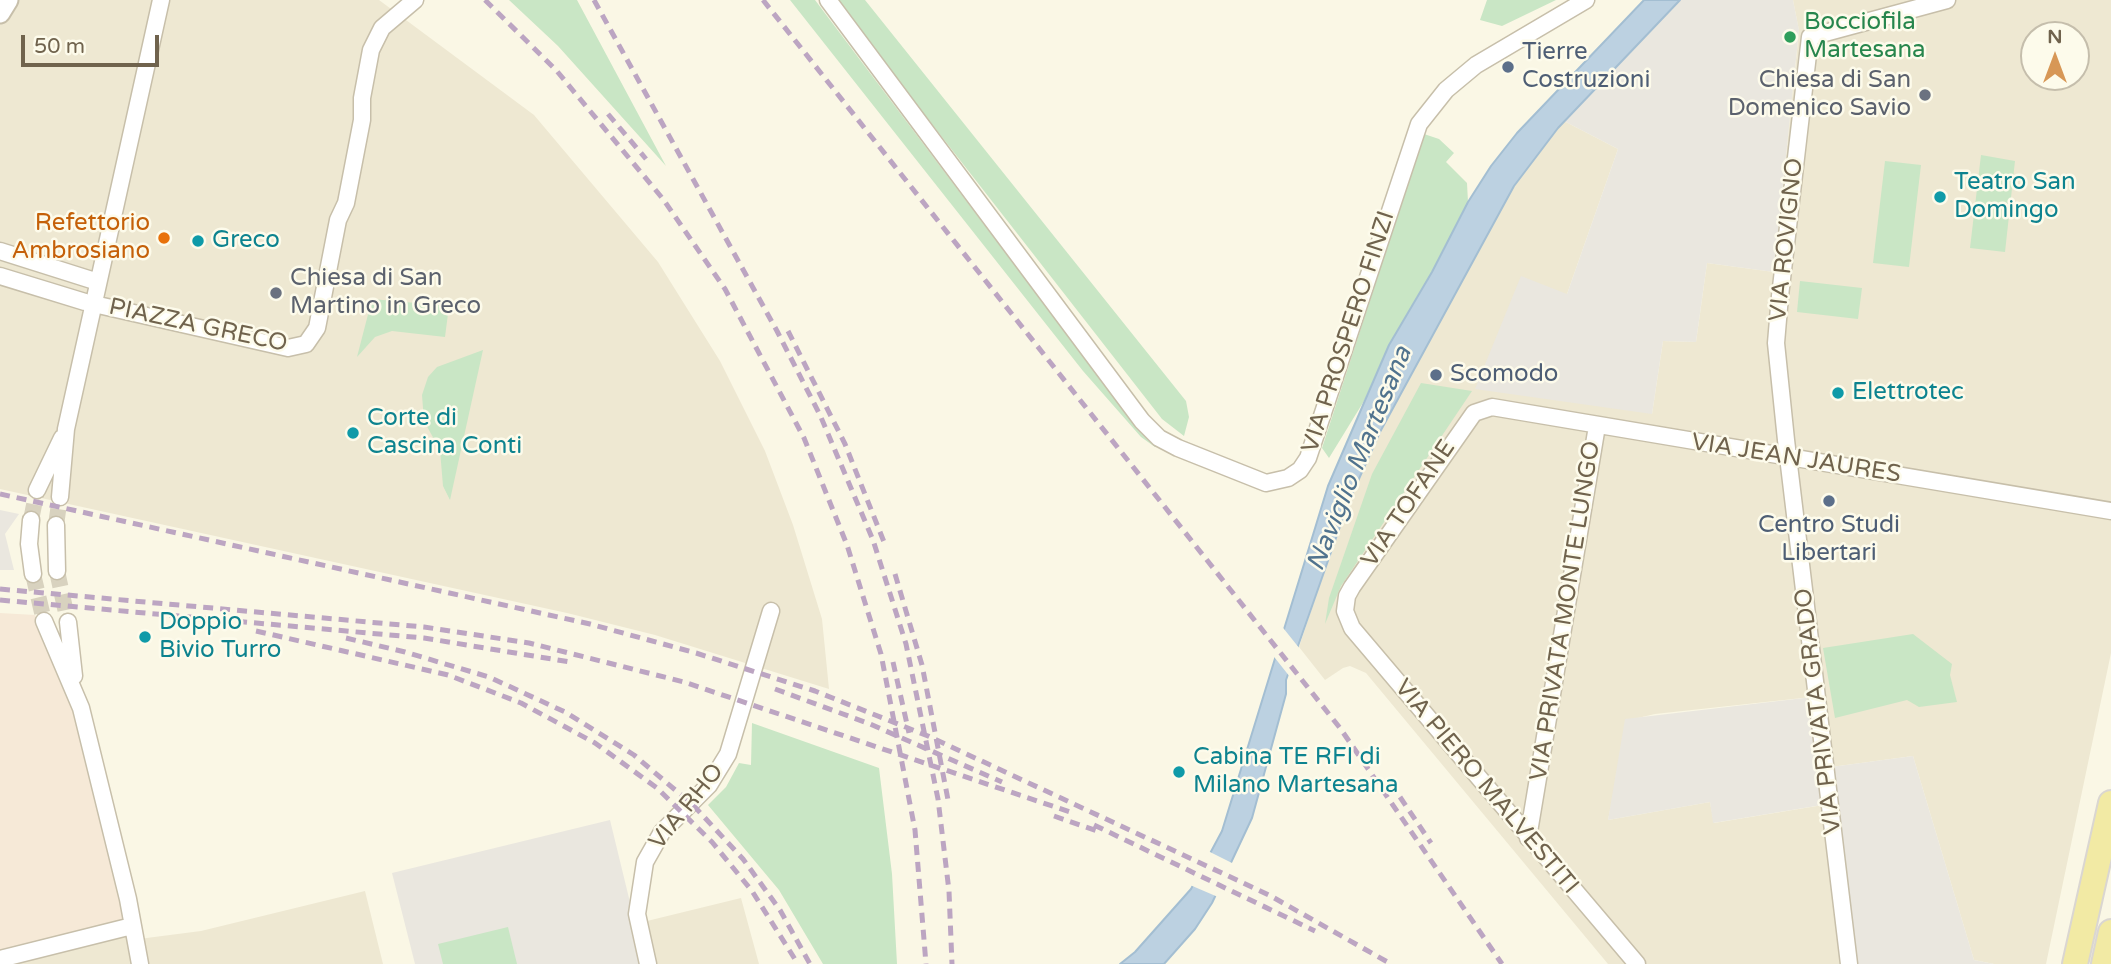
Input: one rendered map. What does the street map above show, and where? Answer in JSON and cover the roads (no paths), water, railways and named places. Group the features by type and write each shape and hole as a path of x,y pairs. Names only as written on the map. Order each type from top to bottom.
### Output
{"main road":[{"path":"2075,964 2102,885 2111,803"},
{"path":"2105,964 2111,932"}],"street":[{"path":"0,13 8,0"},
{"path":"98,282 161,0"},
{"name":"PIAZZA GRECO","path":"0,276 93,304 288,348 302,346 310,341 317,328 337,223 346,203 362,120 362,98 371,50 382,28 415,0"},
{"name":"VIA PROSPERO FINZI","path":"828,0 1142,421 1159,438 1178,448 1266,483 1288,478 1300,470 1308,457 1419,124 1446,90 1476,65 1586,0"},
{"name":"VIA ROVIGNO","path":"1789,458 1776,343 1810,37 1947,0"},
{"name":"PIAZZA GRECO","path":"0,251 98,282 93,304"},
{"path":"60,497 66,429 93,304"},
{"name":"VIA JEAN JAURES","path":"1481,410 1492,407 2111,511"},
{"name":"VIA TOFANE","path":"1345,606 1352,587 1465,421 1481,410"},
{"name":"VIA PRIVATA MONTE LUNGO","path":"1528,838 1597,426"},
{"path":"37,491 66,429"},
{"name":"VIA PRIVATA GRADO","path":"1789,458 1849,964"},
{"path":"31,520 29,544 33,574"},
{"path":"56,525 57,571"},
{"name":"VIA PIERO MALVESTITI","path":"1345,606 1352,628 1637,964"},
{"name":"VIA RHO","path":"648,964 637,914 645,862 662,832 709,785 728,754 771,611"},
{"path":"44,621 76,693 100,780 141,964"},
{"path":"68,622 76,693"},
{"path":"0,959 132,926"}],"water":[{"name":"Naviglio Martesana","path":"1644,0 1680,0 1558,128 1514,186 1380,432 1349,501 1286,680 1286,694 1252,818 1212,903 1195,929 1164,964 1120,964 1135,952 1191,889 1222,831 1328,486 1389,345 1432,272 1468,202 1491,166 1517,133"}],"tunnel":[{"path":"31,520 37,490"},
{"path":"56,525 60,497"},
{"path":"57,571 68,622"},
{"path":"33,574 44,621"}],"railway":[{"path":"485,0 556,70 663,199 725,289 804,438 847,545 881,654 915,830 926,964"},
{"path":"594,0 777,331 820,415 873,540 906,644 938,799 949,891 952,964"},
{"path":"763,0 1340,728 1502,964"},
{"path":"608,114 646,159"},
{"path":"788,331 845,444 886,547"},
{"path":"0,494 590,624 696,653 815,691 928,736 1269,895 1391,964"},
{"path":"895,574 922,665 949,805"},
{"path":"0,589 424,627 529,643 684,682 1070,812"},
{"path":"0,600 424,638 570,662"},
{"path":"256,631 448,675 521,703 595,743 657,788 712,842 752,891 798,964"},
{"path":"346,638 489,677 565,712 634,755 693,805 743,859 780,910 810,964"},
{"path":"893,662 909,733"},
{"path":"775,689 870,724 1002,782"},
{"path":"1400,797 1431,843"},
{"path":"1054,816 1100,832"},
{"path":"1094,825 1315,931"}],"place":[{"name":"Bocciofila Martesana","path":"1790,37"},
{"name":"Tierre Costruzioni","path":"1508,67"},
{"name":"Chiesa di San Domenico Savio","path":"1925,95"},
{"name":"Teatro San Domingo","path":"1940,197"},
{"name":"Refettorio Ambrosiano","path":"164,238"},
{"name":"Greco","path":"198,241"},
{"name":"Chiesa di San Martino in Greco","path":"276,293"},
{"name":"Scomodo","path":"1436,375"},
{"name":"Elettrotec","path":"1838,393"},
{"name":"Corte di Cascina Conti","path":"353,433"},
{"name":"Centro Studi Libertari","path":"1829,501"},
{"name":"Doppio Bivio Turro","path":"145,637"},
{"name":"Cabina TE RFI di Milano Martesana","path":"1179,772"}]}
